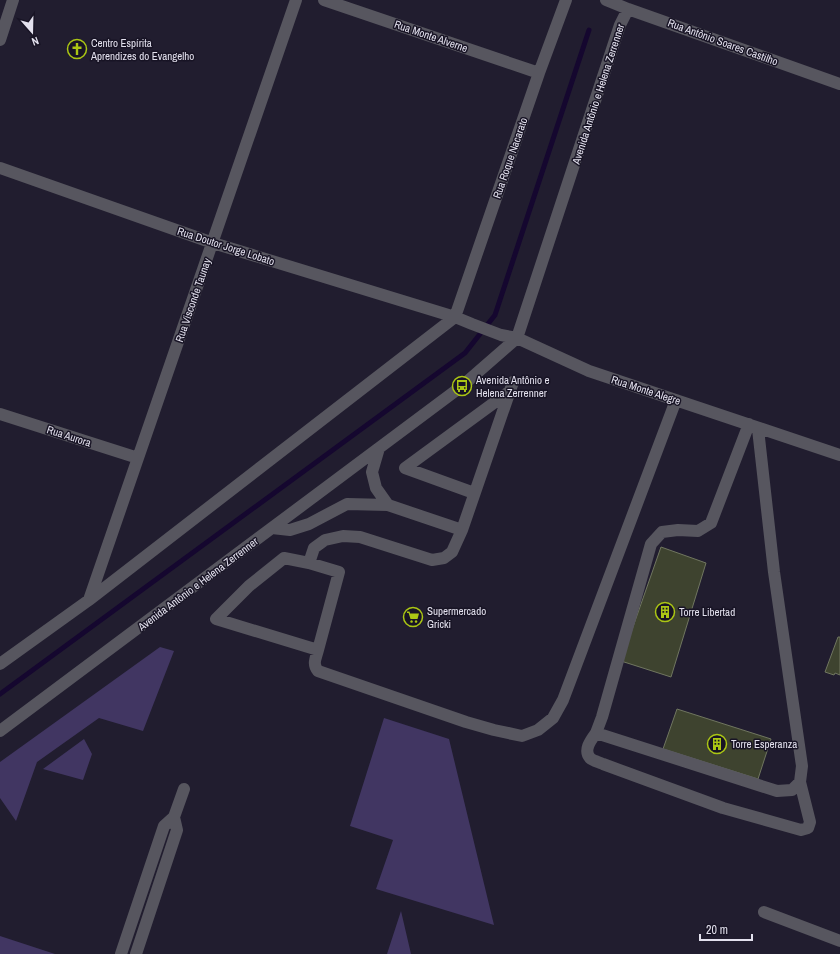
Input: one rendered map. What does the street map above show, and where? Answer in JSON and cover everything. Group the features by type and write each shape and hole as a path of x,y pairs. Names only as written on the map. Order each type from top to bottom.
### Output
{"street":[{"path":"0,40 14,0"},
{"name":"Rua Visconde Taunay","path":"89,600 296,0"},
{"name":"Rua Monte Alverne","path":"324,0 539,73"},
{"name":"Rua Roque Nacarato","path":"455,317 539,73 566,0"},
{"name":"Rua Antônio Soares Castilho","path":"606,0 840,84"},
{"name":"Avenida Antônio e Helena Zerrenner","path":"0,731 462,386 517,338 620,25 628,9"},
{"name":"Rua Doutor Jorge Lobato","path":"0,168 212,243 455,317"},
{"path":"0,664 89,600 455,317"},
{"name":"Rua Monte Alegre","path":"455,317 501,335 517,338 589,371 840,456"},
{"path":"309,563 314,548 325,540 342,536 360,537 432,560 444,558 452,552 462,530 512,386 405,468 474,493"},
{"path":"318,650 216,619 248,586 284,558 309,563 339,572 318,650 314,662 315,668 318,671 459,720 494,730 522,736 538,730 553,718 563,700 676,400"},
{"name":"Rua Aurora","path":"0,414 138,458"},
{"path":"754,426 802,766 800,782 810,822 808,828 801,830 723,808 603,764 591,759 588,753 588,744 596,733 602,717 651,544 662,532 678,530 698,531 711,523 754,426"},
{"path":"379,448 372,472 376,488 388,505"},
{"path":"272,528 290,530 309,524 347,504 388,505 462,530"},
{"path":"596,733 777,791 792,790 800,782"},
{"path":"121,954 164,826 174,817 184,789"},
{"path":"136,954 177,830 174,817"},
{"path":"764,912 840,941"}],"shaded area":[{"path":"160,647 174,651 143,731 99,718 37,762 16,821 0,798 0,762"},
{"path":"384,718 449,739 494,925 376,889 393,840 350,826"},
{"path":"84,739 92,754 83,780 43,769"},
{"path":"401,911 411,954 387,954"},
{"path":"0,936 55,954 0,954"}],"building":[{"name":"Torre Libertad","path":"661,547 706,563 671,677 621,661"},
{"path":"838,637 840,637 840,675 835,673 834,675 825,672"},
{"name":"Torre Esperanza","path":"677,709 771,739 758,779 663,749"}],"waterway":[{"path":"0,694 465,353 495,315 589,30"}],"place":[{"name":"Centro Espírita Aprendizes do Evangelho","path":"77,49"},
{"name":"Avenida Antônio e Helena Zerrenner","path":"462,386"},
{"name":"Torre Libertad","path":"665,612"},
{"name":"Supermercado Gricki","path":"413,617"},
{"name":"Torre Esperanza","path":"717,744"}]}
